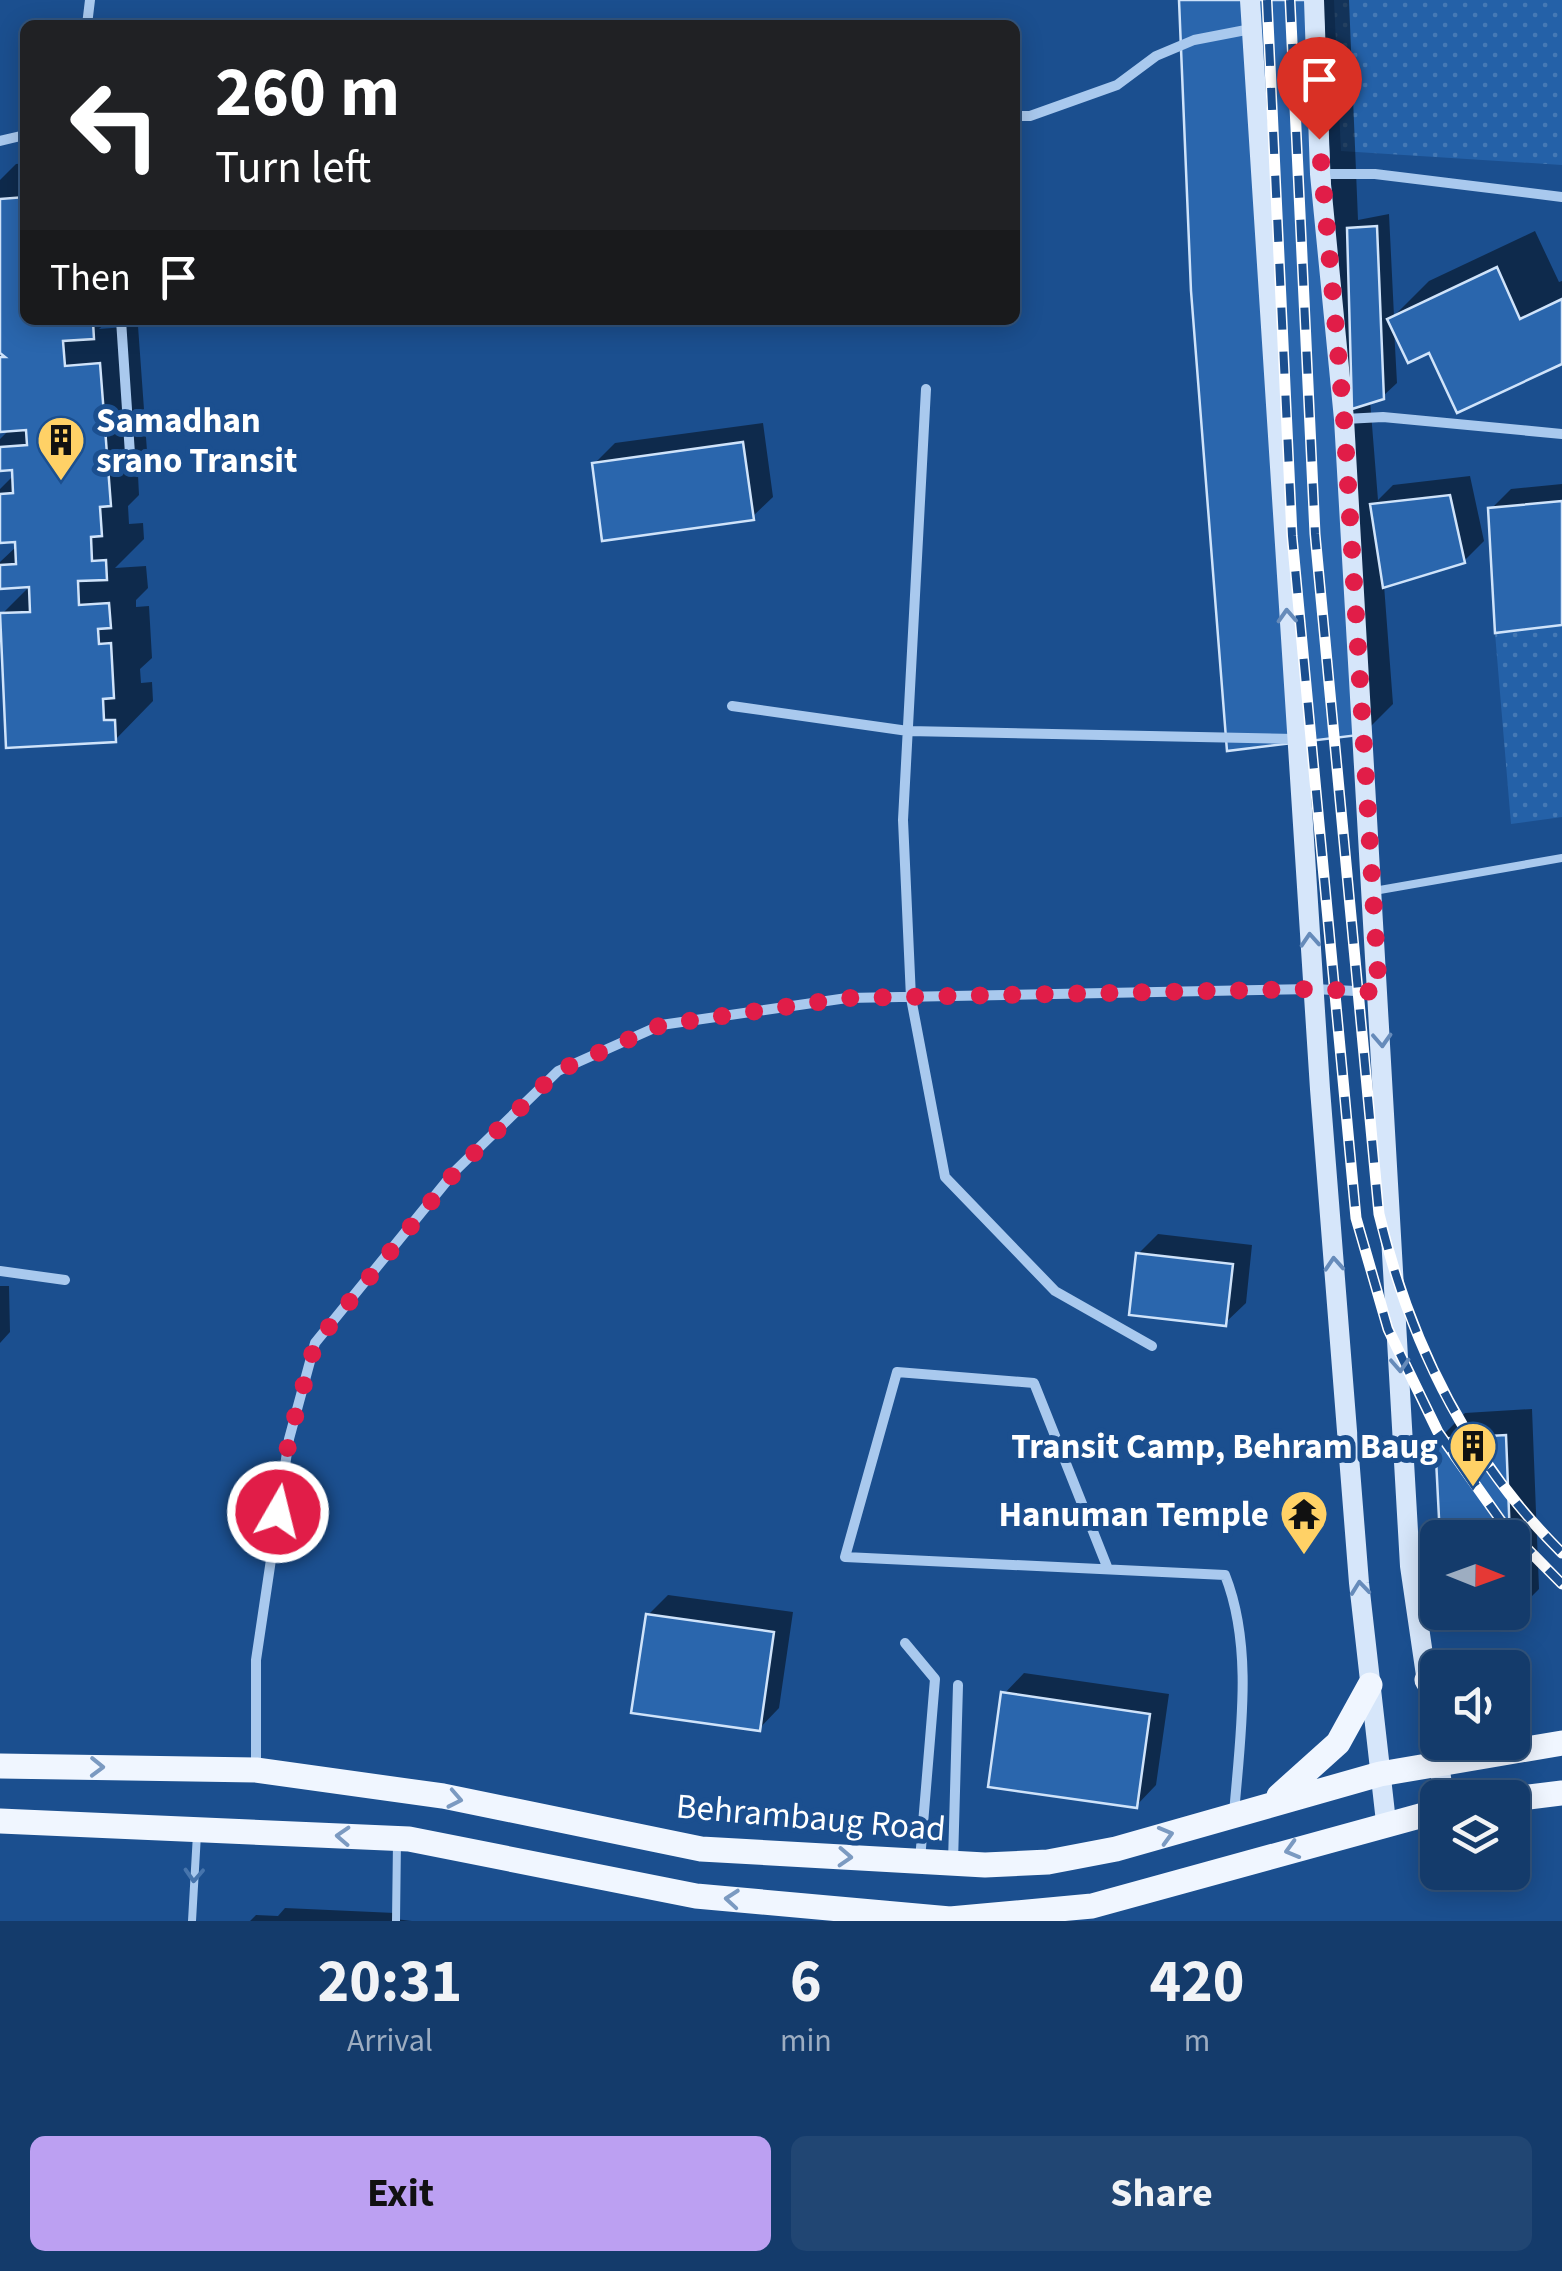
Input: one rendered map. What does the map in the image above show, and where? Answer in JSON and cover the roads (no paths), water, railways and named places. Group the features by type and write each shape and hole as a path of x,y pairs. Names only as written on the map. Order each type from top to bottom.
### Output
{"main road":[{"path":"1250,0 1313,989 1370,1686 1386,1822"},
{"path":"1314,0 1320,174 1344,419 1374,891 1410,1566 1425,1650"},
{"path":"1267,1806 1314,1770 1338,1743 1370,1686"},
{"name":"Behrambaug Road","path":"1530,1746 1562,1743"},
{"path":"1439,1760 1442,1780"},
{"name":"Behrambaug Road","path":"0,1766 256,1770 443,1796 701,1849 953,1864 1048,1862 1116,1850 1439,1760"},
{"path":"1530,1797 1562,1793"},
{"path":"0,1821 397,1838 696,1896 950,1919 1092,1906 1420,1815"}],"street":[{"path":"1020,115 1061,107 1117,86 1156,56 1194,40 1252,28"},
{"path":"1320,174 1375,174 1562,197"},
{"path":"122,325 130,454"},
{"path":"926,390 903,820 912,998 946,1177 1055,1292 1152,1346"},
{"path":"1344,419 1384,417 1562,434"},
{"path":"732,706 908,731 1295,738"},
{"path":"256,1770 256,1660 289,1439 315,1344 456,1171 558,1071 661,1025 846,998 1313,989 1379,992"},
{"path":"0,1272 65,1280"},
{"path":"1108,1570 1034,1383 897,1372 844,1557 1225,1576 1240,1612 1240,1746 1234,1815"},
{"path":"905,1643 936,1679 920,1861"},
{"path":"953,1864 958,1686"}],"lane":[{"path":"1374,891 1562,858"},
{"path":"192,1921 197,1830"},
{"path":"396,1921 397,1838"}],"railway":[{"path":"1267,0 1292,536 1356,1218 1388,1329 1438,1432 1504,1525 1562,1584"},
{"path":"1290,0 1315,534 1379,1214 1407,1308 1446,1397 1498,1479 1562,1553"}],"place":[{"name":"Samadhan srano Transit","path":"61,482"},
{"name":"Transit Camp, Behram Baug","path":"1473,1488"},
{"name":"Hanuman Temple","path":"1304,1556"}]}
